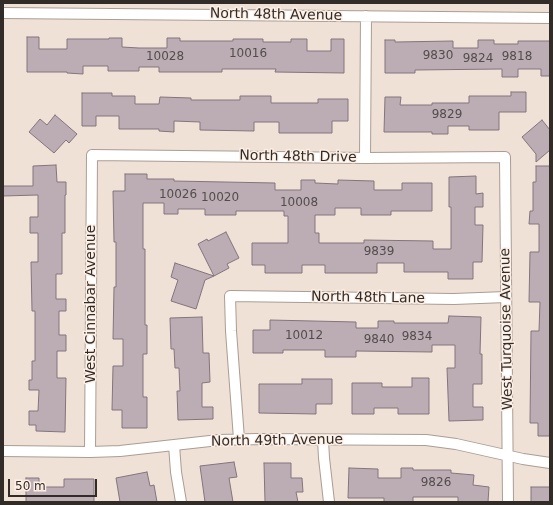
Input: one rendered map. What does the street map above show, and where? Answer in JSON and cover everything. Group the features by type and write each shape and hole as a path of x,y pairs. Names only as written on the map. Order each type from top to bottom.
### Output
{"street":[{"name":"North 48th Avenue","path":"3,13 550,18"},
{"path":"365,158 366,16"},
{"name":"North 48th Drive","path":"92,155 365,158 505,157"},
{"name":"West Cinnabar Avenue","path":"90,452 92,155"},
{"name":"West Turquoise Avenue","path":"505,157 508,502"},
{"name":"North 48th Lane","path":"239,439 231,331 230,296 454,299 506,297"},
{"name":"North 49th Avenue","path":"3,451 120,451 239,439 426,440 456,444 550,463"},
{"path":"323,440 329,502"},
{"path":"174,445 176,472 181,502"}],"building":[{"path":"27,37 39,37 39,49 67,49 67,39 122,38 122,47 167,48 167,38 180,38 180,41 233,41 233,39 263,39 263,42 291,42 291,39 307,39 307,51 331,51 331,39 344,39 344,73 275,72 276,69 222,69 222,72 159,72 159,67 139,67 139,71 108,71 108,66 83,66 83,74 67,72 27,72"},
{"path":"385,40 395,40 395,42 453,41 453,48 478,48 478,40 494,40 494,44 518,44 518,41 550,41 550,76 541,76 541,69 518,69 518,77 502,77 502,69 415,70 415,73 385,73"},
{"path":"511,92 526,92 526,112 499,112 499,130 469,130 469,126 448,126 448,134 432,134 432,132 384,132 385,97 401,97 400,105 432,105 432,103 469,103 469,96 511,96"},
{"path":"82,93 112,93 112,96 135,96 135,104 159,104 160,97 191,98 191,100 240,100 240,96 271,96 271,103 318,103 318,99 348,99 348,121 332,121 332,133 279,133 279,122 254,122 254,131 200,130 200,122 174,121 174,132 159,131 159,129 119,129 119,116 96,116 96,126 82,126"},
{"path":"55,115 77,134 69,143 66,140 54,153 29,132 40,119 47,125"},
{"path":"542,120 550,130 550,150 536,162 536,154 522,137"},
{"path":"56,165 57,182 66,182 65,233 62,233 62,274 56,274 56,299 66,299 66,311 59,311 59,335 66,335 66,351 57,351 57,378 66,378 65,432 36,431 36,425 29,425 29,411 38,411 39,390 29,390 29,380 32,380 32,361 35,361 35,311 32,311 31,262 38,262 38,233 30,233 30,217 38,217 38,195 3,196 3,186 33,186 33,166"},
{"path":"536,166 550,166 550,436 538,436 538,423 530,423 531,331 539,331 540,302 529,302 530,252 539,252 539,224 529,224 530,211 533,211 533,182 536,182"},
{"path":"125,174 147,174 147,179 174,179 174,181 275,183 275,190 301,190 301,180 315,180 315,183 338,184 338,180 374,181 374,190 402,190 402,183 432,183 432,211 391,211 391,215 361,215 361,208 335,208 335,215 315,215 315,233 319,233 319,243 364,243 364,240 433,241 433,249 451,249 449,177 476,176 476,194 483,193 483,207 475,207 475,225 483,225 482,262 473,262 473,279 448,279 448,272 404,272 404,263 377,263 377,273 325,273 325,265 302,265 302,273 265,273 265,265 252,265 252,243 288,243 288,216 284,216 284,211 236,211 236,215 205,215 205,209 178,209 178,214 164,214 164,203 143,203 143,249 145,249 145,325 147,325 147,354 143,354 143,397 147,397 147,428 122,428 122,410 112,410 113,366 123,366 123,339 113,339 114,287 116,287 116,242 114,242 113,191 125,191"},
{"path":"226,232 239,258 227,264 229,268 214,276 198,244"},
{"path":"175,263 214,276 205,280 196,309 171,301 178,280 171,277"},
{"path":"449,316 481,317 480,354 482,354 482,384 473,384 473,407 483,407 483,420 449,421 447,368 455,368 455,345 432,345 432,352 356,351 356,357 325,357 325,350 283,350 283,353 253,353 253,330 270,330 270,320 356,322 356,328 378,328 378,321 394,321 394,323 448,323"},
{"path":"202,317 203,353 209,353 210,382 202,383 202,407 213,407 213,419 178,420 177,391 180,391 179,368 175,368 174,349 171,349 170,318"},
{"path":"412,378 429,378 429,414 398,414 398,408 374,408 374,414 352,414 352,383 382,383 382,387 412,387"},
{"path":"302,379 332,379 332,404 316,404 316,414 259,413 259,384 302,384"},
{"path":"234,462 237,477 229,478 233,502 205,502 200,466"},
{"path":"264,463 291,463 291,478 302,478 303,492 296,492 298,502 265,502"},
{"path":"349,468 378,469 378,478 401,478 401,468 413,468 413,470 451,470 451,473 474,475 473,485 489,487 488,502 458,502 458,497 413,497 413,502 384,502 384,498 348,498"},
{"path":"147,472 150,486 154,485 157,502 120,502 116,478"},
{"path":"26,478 39,478 39,487 64,487 64,479 94,479 94,502 26,502"},
{"path":"531,487 550,487 550,502 531,502"}]}
